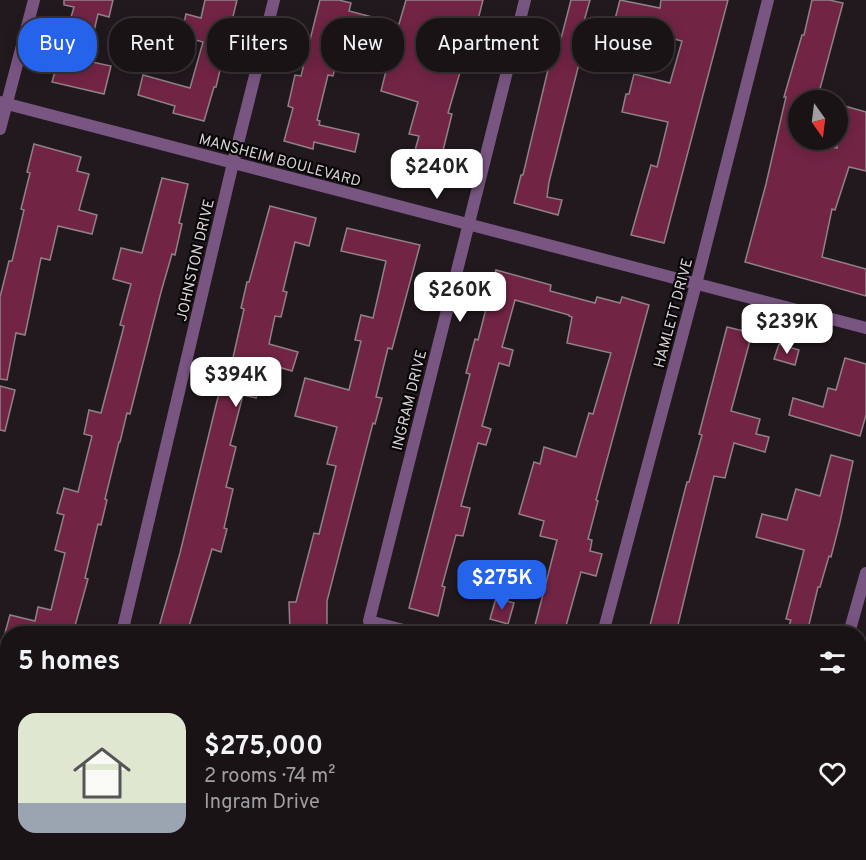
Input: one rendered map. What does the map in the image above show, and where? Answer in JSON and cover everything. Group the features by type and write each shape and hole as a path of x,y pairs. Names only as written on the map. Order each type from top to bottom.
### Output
{"street":[{"path":"0,129 4,103 34,0"},
{"name":"JOHNSTON DRIVE","path":"124,626 233,163 274,0"},
{"name":"INGRAM DRIVE","path":"388,626 369,621 525,0"},
{"name":"HAMLETT DRIVE","path":"605,626 696,284 768,0"},
{"name":"MANSHEIM BOULEVARD","path":"4,103 866,328"},
{"path":"851,626 866,573"}],"building":[{"path":"64,0 113,0 109,17 98,14 97,18 71,18 74,7 64,5"},
{"path":"205,0 237,0 233,18 207,18 207,72 220,72 204,121 173,113 175,106 138,95 143,75 190,88 203,42 195,40 195,18 185,18 186,14 201,18"},
{"path":"320,0 339,0 351,3 349,11 376,18 321,18 321,72 334,72 333,76 328,75 317,120 320,121 319,125 359,134 355,152 314,142 313,149 284,141 293,108 288,106 295,75 301,76 302,72 309,72 309,44"},
{"path":"406,0 483,0 478,18 416,18 416,72 460,72 448,113 452,114 436,179 409,172 419,136 409,134 418,102 381,91 386,72 404,72 404,18 401,18"},
{"path":"571,0 590,0 585,18 572,18 572,72 577,72 547,197 562,200 558,215 514,203 547,72 560,72 560,43"},
{"path":"620,0 660,8 661,0 728,0 664,243 631,235 651,165 657,167 668,122 622,112 634,74 670,83 682,41 674,39 674,18 615,18"},
{"path":"812,0 843,3 820,90 788,90 788,150 848,150 848,107 866,112 866,171 849,167 835,210 832,209 822,257 866,269 866,296 745,262 766,184 786,97 784,97 802,35 804,35"},
{"path":"97,63 109,66 104,94 52,82 55,72 97,72"},
{"path":"34,144 81,157 77,171 89,174 79,210 97,215 92,234 58,226 50,260 41,258 25,335 16,333 7,380 0,379 0,297 9,261 12,261 24,210 21,209"},
{"path":"162,178 188,184 179,223 182,224 175,255 172,254 130,414 127,413 119,442 105,499 107,500 101,525 98,524 85,578 88,579 75,626 7,626 10,615 35,621 38,607 51,610 65,553 55,550 64,515 57,513 64,488 78,492 92,436 84,434 89,410 101,413 124,326 120,325 131,284 113,279 121,248 142,253"},
{"path":"270,206 316,218 309,246 295,242 283,291 287,292 281,317 275,316 269,344 298,352 292,371 265,363 256,398 243,395 230,445 236,447 226,487 233,489 221,552 212,549 189,626 159,626 180,553 217,401 229,361 232,362 244,309 241,308 247,282 249,282"},
{"path":"347,228 420,245 392,349 388,348 376,397 382,398 375,424 373,423 327,601 327,626 290,626 289,602 296,602 314,533 319,534 336,466 327,464 337,427 295,416 305,378 349,390 361,341 355,340 361,315 373,318 386,261 341,251"},
{"path":"496,270 551,285 550,291 595,303 597,297 620,303 622,297 649,305 596,500 598,501 588,539 592,540 590,551 602,554 596,576 581,572 566,626 535,626 557,540 540,536 544,521 519,514 534,462 540,464 544,447 576,457 589,413 593,414 611,353 567,343 572,317 569,315 515,300 502,347 513,350 509,366 499,363 482,426 491,429 486,445 478,443 461,506 470,508 463,536 456,535 442,586 445,587 438,616 409,608 470,374 466,373 475,339 478,340"},
{"path":"727,327 752,333 731,411 760,419 756,434 769,437 765,452 734,443 725,478 714,476 678,626 650,626 687,482 689,482 702,435 699,434"},
{"path":"779,344 799,350 795,365 774,359"},
{"path":"845,358 866,364 866,415 860,436 789,415 793,398 823,407 828,388 836,390"},
{"path":"0,386 15,390 5,431 0,430"},
{"path":"831,455 853,461 831,557 829,556 820,587 818,587 809,626 789,626 791,620 786,619 804,550 756,537 762,514 787,520 796,489 820,496"},
{"path":"496,598 514,603 508,624 490,619"}]}
